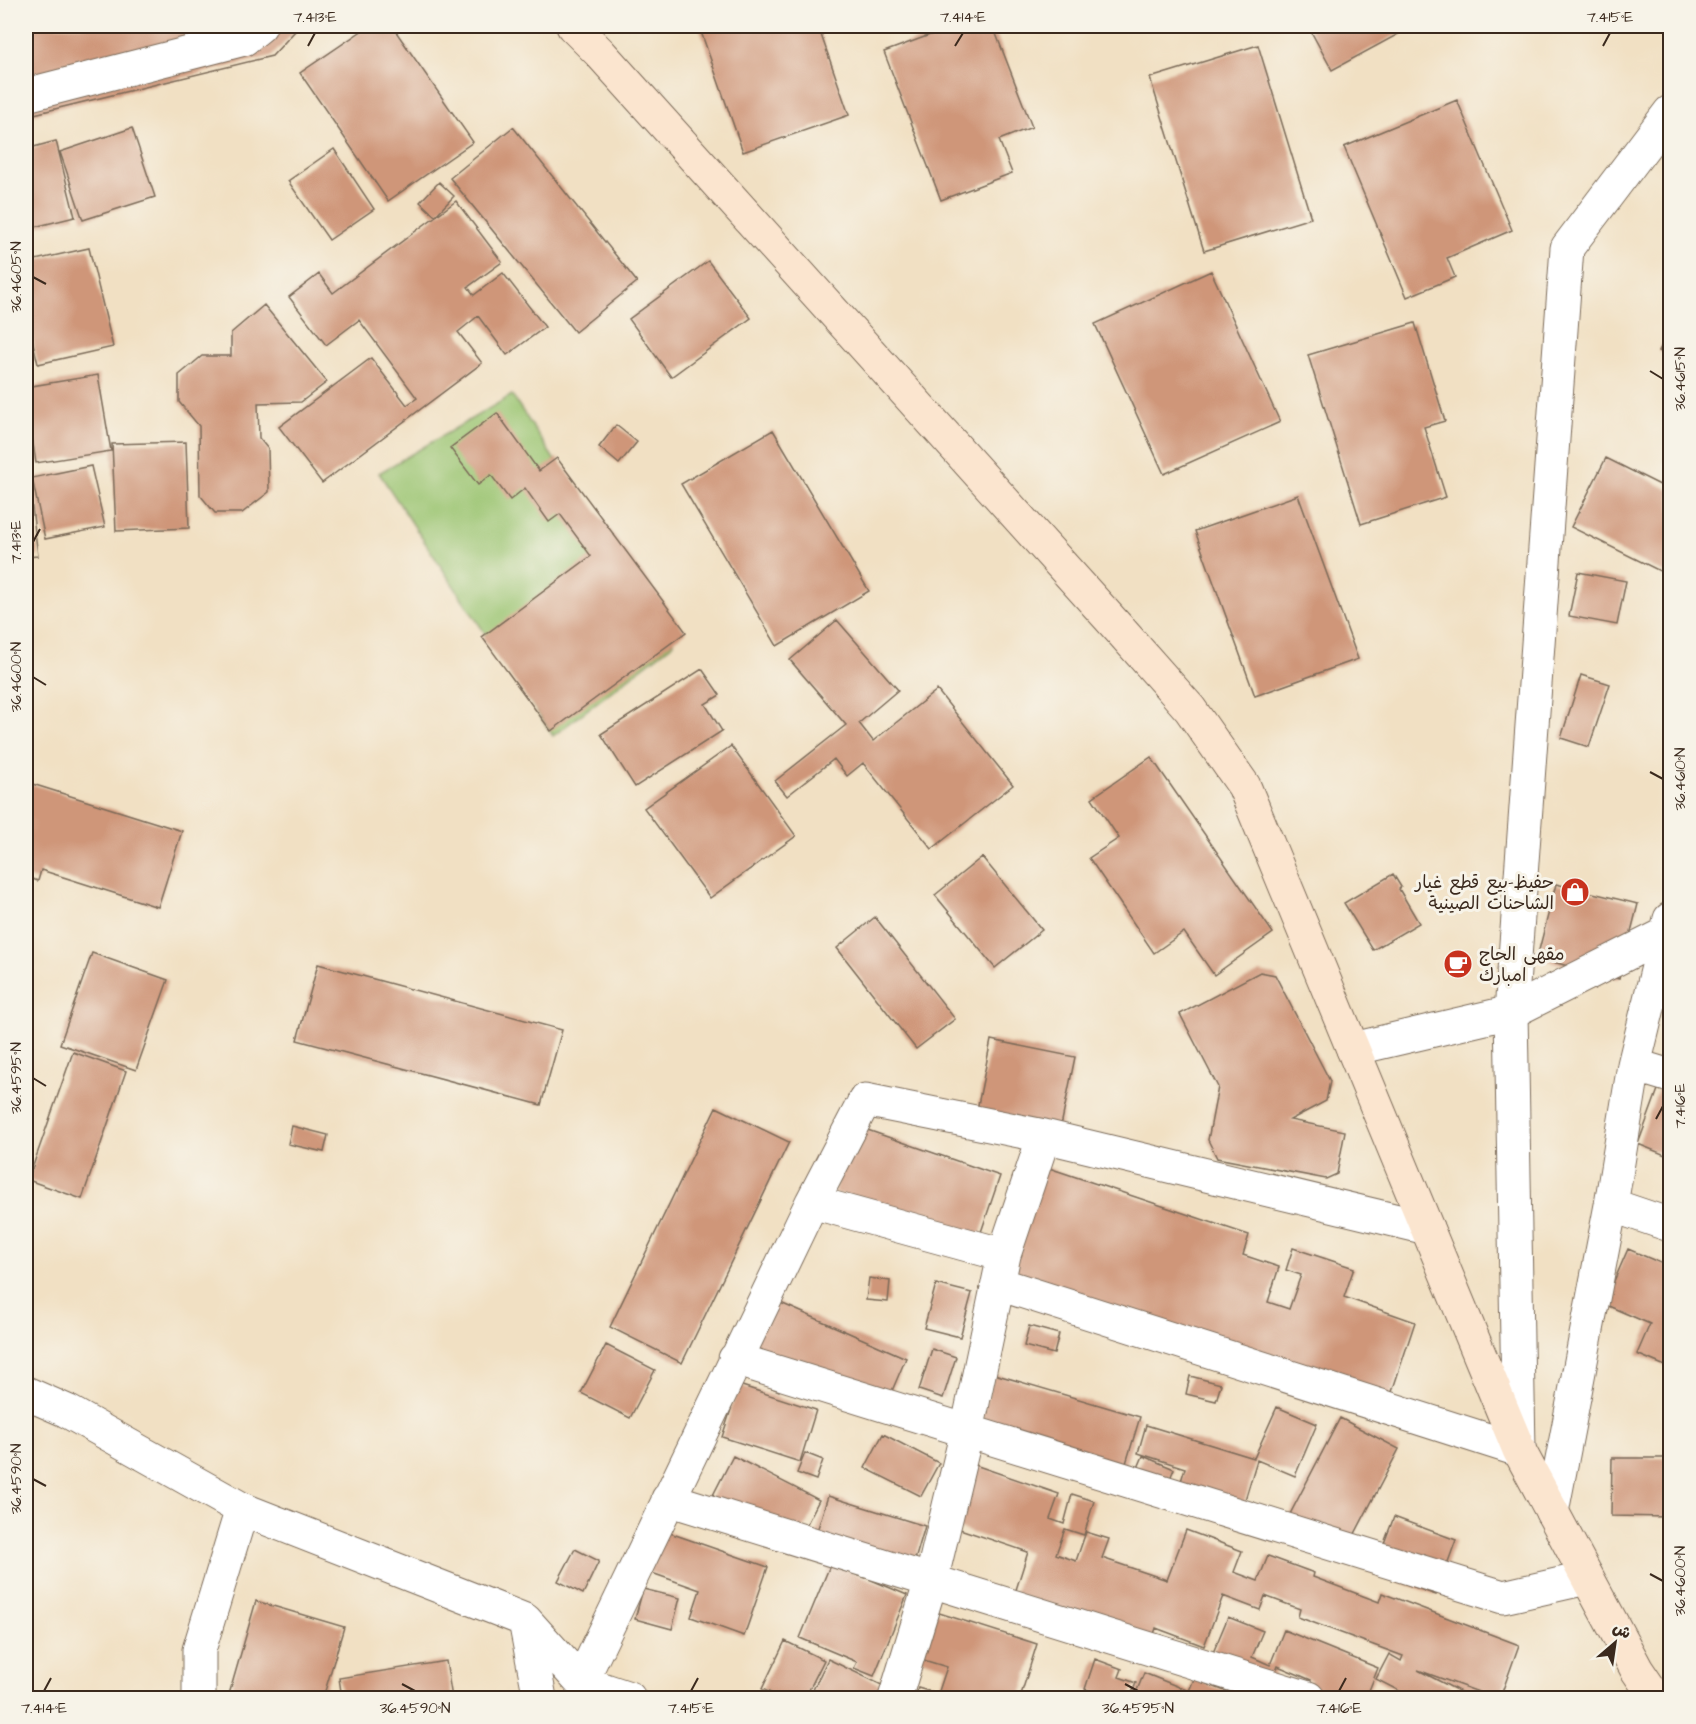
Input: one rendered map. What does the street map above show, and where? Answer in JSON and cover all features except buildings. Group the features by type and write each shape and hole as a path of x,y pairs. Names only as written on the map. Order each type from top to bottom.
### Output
{"main road":[{"path":"573,26 1190,709 1244,786 1519,1450 1636,1670 1656,1698"}],"street":[{"path":"26,95 244,39 260,26"},
{"path":"812,1202 1519,1450 1511,1012 1567,248 1671,112"},
{"path":"1353,1049 1511,1012 1668,927"},
{"path":"1552,1512 1611,1205 1634,1065 1668,927"},
{"path":"1634,1065 1671,1076"},
{"path":"581,1682 735,1359 812,1202 866,1100 1044,1136 1427,1228"},
{"path":"895,1698 931,1581 1002,1270 1044,1136"},
{"path":"1611,1205 1671,1225"},
{"path":"735,1359 1503,1597 1587,1578"},
{"path":"26,1393 67,1411 242,1509 525,1620 581,1682 629,1698"},
{"path":"668,1498 1308,1698"},
{"path":"200,1698 199,1650 242,1509"},
{"path":"525,1620 540,1698"}],"green space":[{"path":"512,395 674,643 553,736 379,473"}],"place":[{"name":"حفيظ-بيع قطع غيار الشاحنات الصينية","path":"1575,892"},
{"name":"مقهى الحاج امبارك","path":"1458,964"}]}
